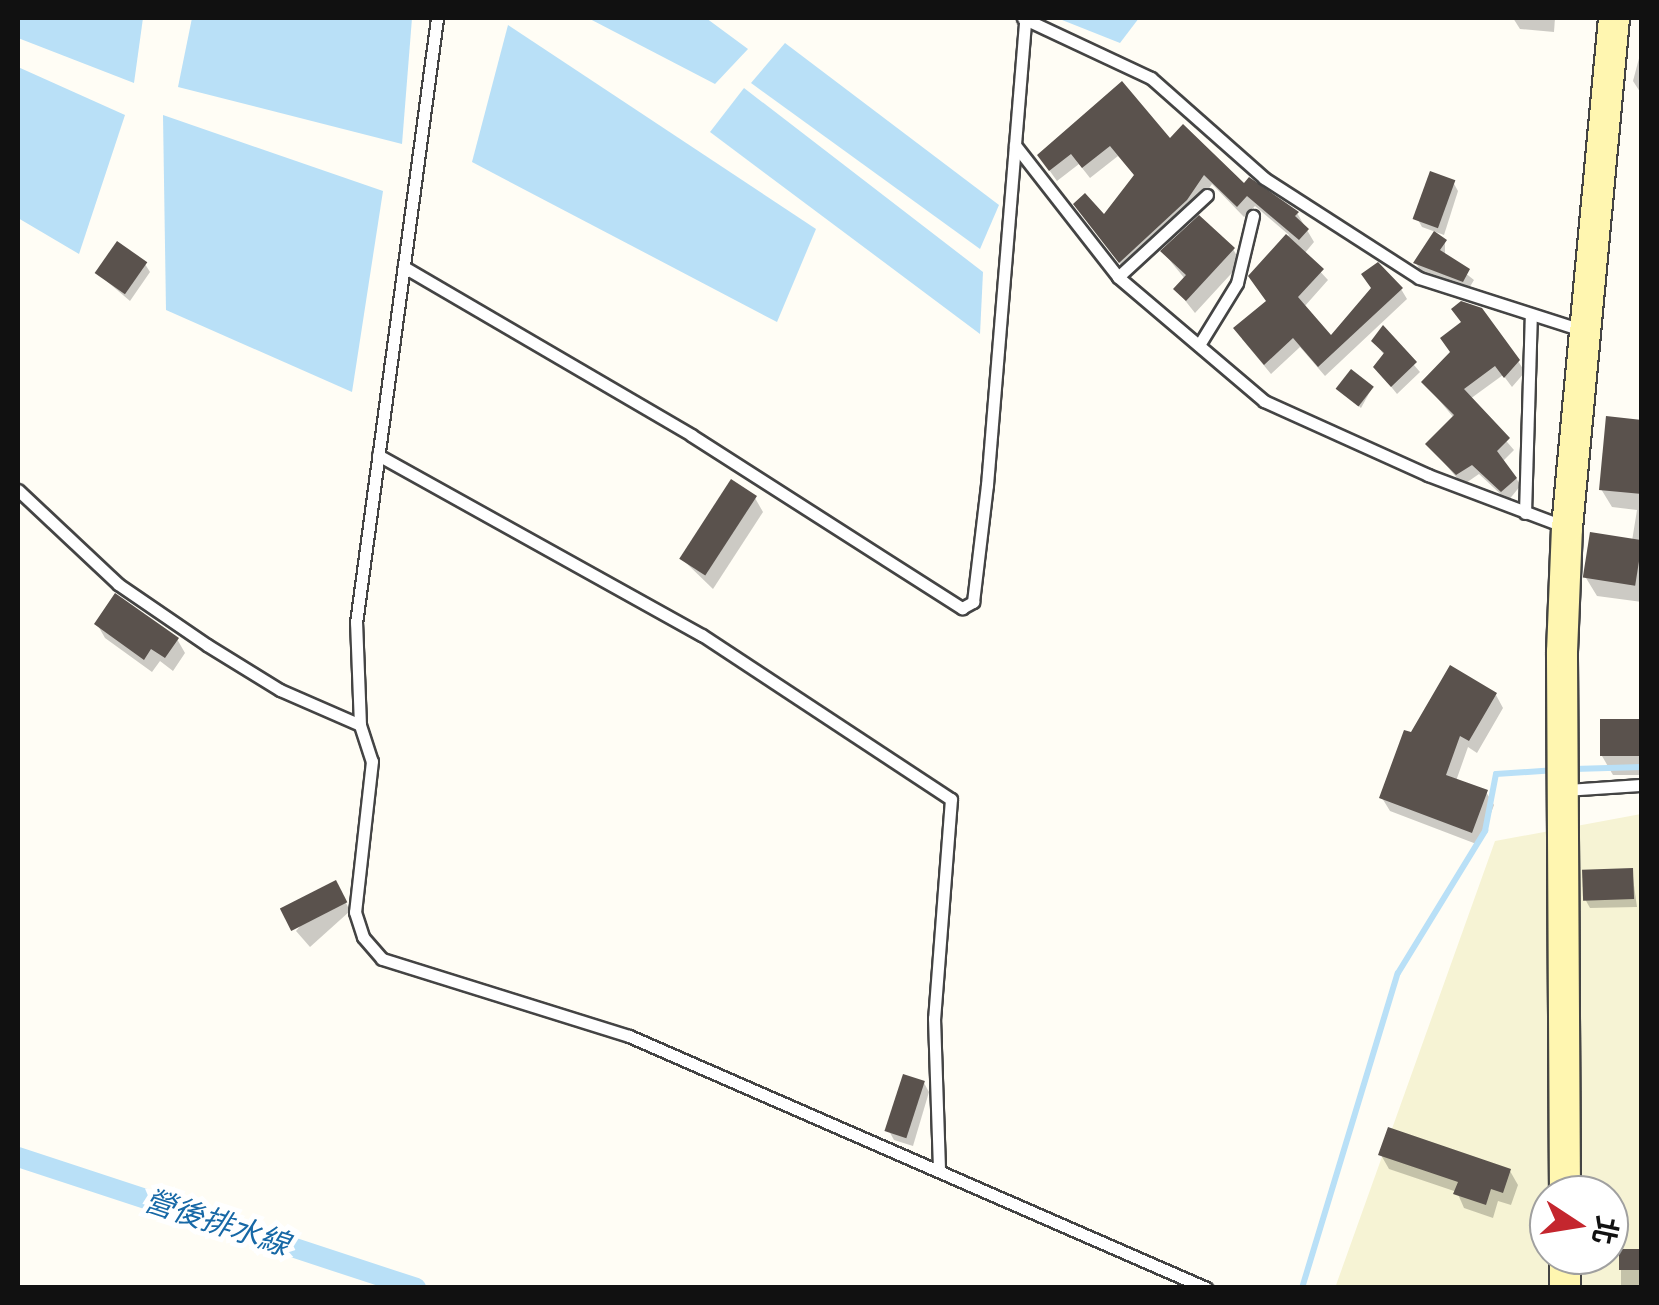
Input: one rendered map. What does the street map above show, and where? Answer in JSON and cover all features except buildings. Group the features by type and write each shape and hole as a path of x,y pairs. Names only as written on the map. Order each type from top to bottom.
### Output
{"main road":[{"path":"1565,1175 1560,745 1567,528 1614,18"}],"lane":[{"path":"437,18 356,623 360,725 372,761 355,912 363,937 382,958 630,1036 940,1168 974,1192 1206,1288"},
{"path":"404,267 691,435 962,608 973,602 987,485 1024,18 1151,78 1264,178 1419,278 1586,332"},
{"path":"1015,145 1118,277 1264,401 1567,528"},
{"path":"1118,277 1207,195"},
{"path":"1199,345 1238,283 1253,216"},
{"path":"1525,513 1532,314"},
{"path":"378,456 702,635 951,799 934,1018 940,1168"},
{"path":"18,490 118,584 206,645 280,690 360,725"},
{"path":"1560,791 1642,785"}],"shaded area":[{"path":"1641,814 1641,1287 1335,1288 1495,841"}],"water":[{"path":"18,18 143,18 134,83 18,38"},
{"path":"192,18 412,18 402,144 178,87"},
{"path":"588,18 706,18 748,49 715,84"},
{"path":"1057,18 1139,18 1120,43"},
{"path":"508,25 816,229 777,322 472,162"},
{"path":"785,43 999,205 980,249 751,83"},
{"path":"18,67 125,115 79,254 18,218"},
{"path":"744,88 983,272 980,334 710,132"},
{"path":"163,115 383,191 352,392 166,310"}],"waterway":[{"path":"1574,769 1642,767"},
{"path":"1302,1288 1398,973 1485,831 1496,774 1556,770"},
{"name":"營後排水線","path":"18,1157 416,1288"}]}
